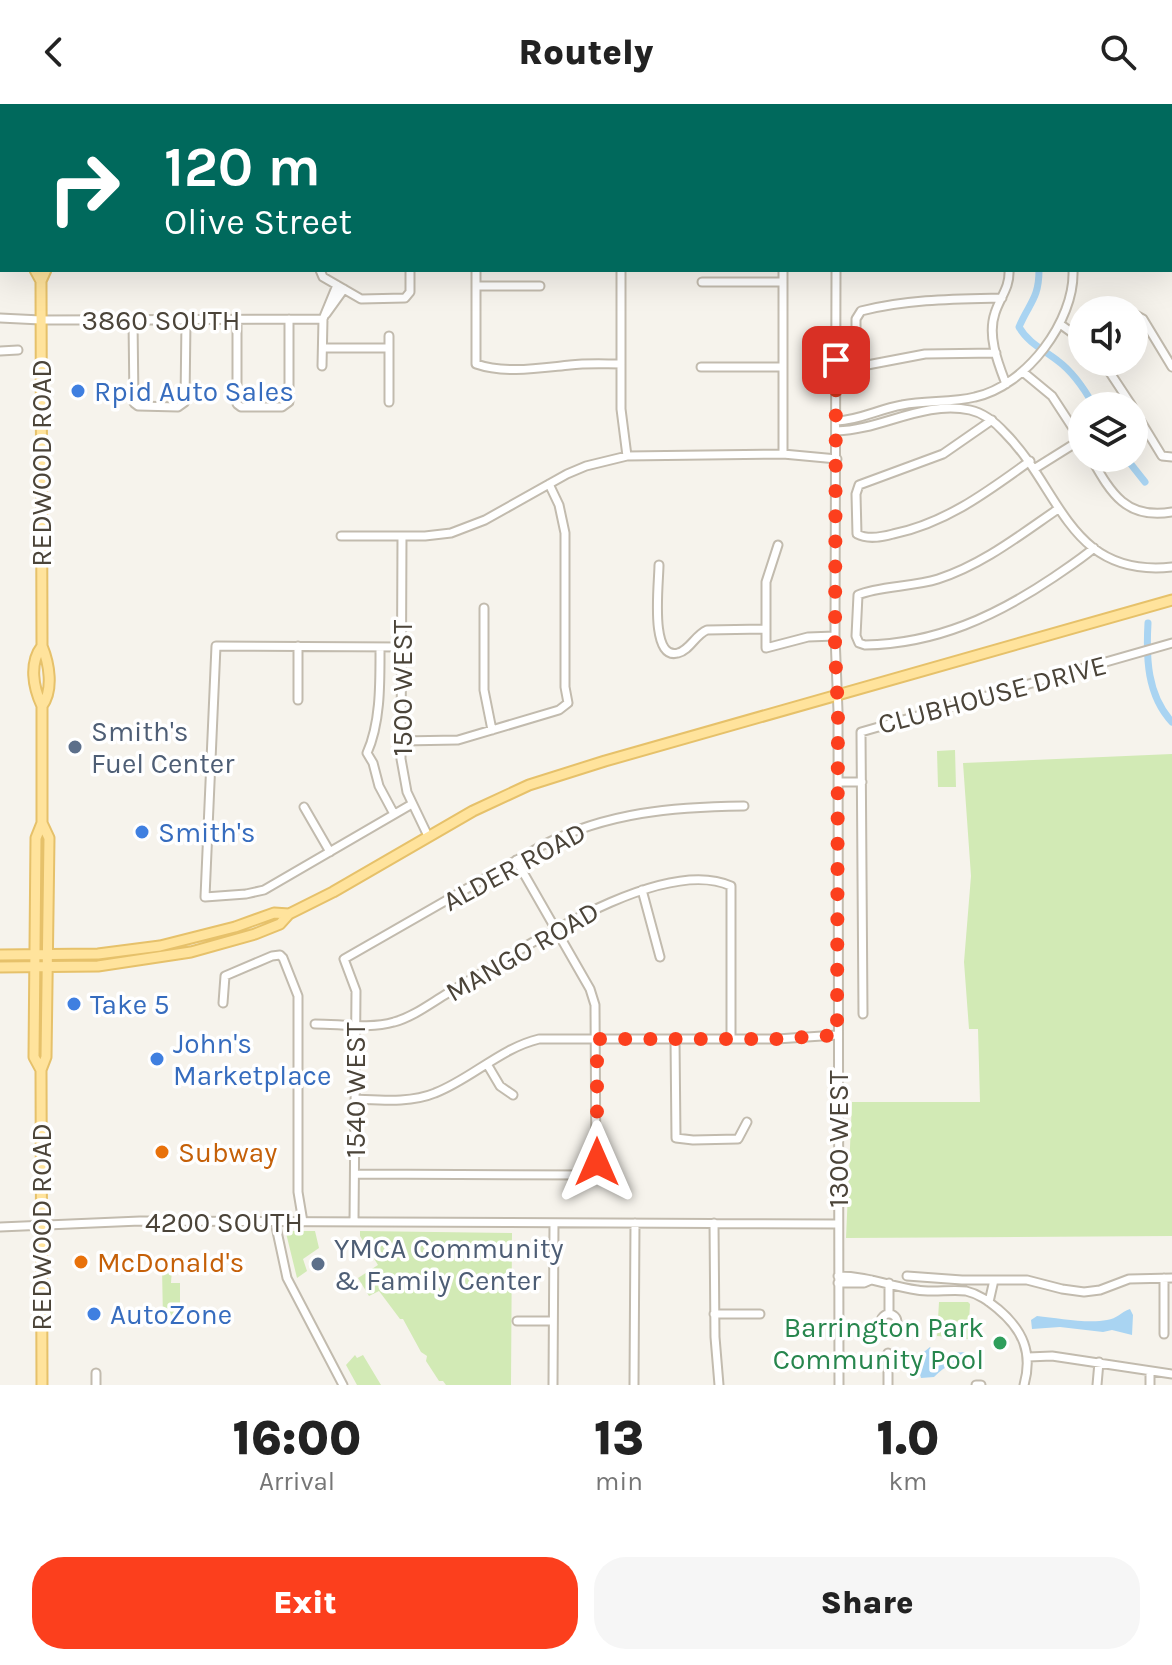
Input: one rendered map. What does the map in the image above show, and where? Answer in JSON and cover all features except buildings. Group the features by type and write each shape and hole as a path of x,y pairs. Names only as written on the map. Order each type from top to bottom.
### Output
{"main road":[{"name":"REDWOOD ROAD","path":"36,272 41,281"},
{"name":"REDWOOD ROAD","path":"41,1070 34,1057 36,838 42,823 42,706 49,697 48,661 42,646 41,281 45,272"},
{"path":"0,967 98,966 198,950 265,931 280,924 289,914 428,836 504,796 561,774 1172,600"},
{"name":"REDWOOD ROAD","path":"42,823 49,838 46,1057 41,1070 42,1385"},
{"path":"0,955 98,954 160,946 235,927 274,913 289,914"},
{"path":"198,950 199,944 221,937 235,927"}],"street":[{"path":"321,272 323,277 361,299 405,298 410,292 410,272"},
{"path":"476,272 476,364 488,368 547,369 581,364 621,364"},
{"path":"621,272 621,419 627,456"},
{"path":"783,272 783,454"},
{"name":"1300 WEST","path":"836,272 839,1385"},
{"path":"1006,384 996,353 993,318 1008,286 1009,272"},
{"path":"837,421 854,420 901,405 983,395 1006,384 1023,372 1060,324 1070,298 1073,272"},
{"path":"702,282 783,282"},
{"path":"476,286 540,286"},
{"path":"322,366 323,319 340,287"},
{"path":"996,353 925,354 865,366 856,359 856,319 861,311 917,301 1002,298"},
{"name":"3860 SOUTH","path":"0,318 323,319"},
{"path":"237,319 237,404 241,407 282,407 289,402 289,319"},
{"path":"133,320 134,403 138,406 178,407 185,402 186,320"},
{"path":"1060,324 1068,330"},
{"path":"1148,327 1172,367"},
{"path":"389,336 389,402"},
{"path":"323,348 389,348"},
{"path":"0,351 18,350"},
{"path":"701,367 783,367"},
{"path":"1023,372 1052,396 1068,420"},
{"path":"837,431 856,430 916,413 969,409 992,420 1032,465 1074,531 1094,548 1134,565 1172,567"},
{"path":"992,420 943,454 857,487 857,534 868,538 886,536 940,520 1032,465 1068,448"},
{"path":"1148,433 1162,456 1172,457"},
{"path":"341,536 433,535 468,528 586,466 627,456 783,454 837,459"},
{"path":"1099,472 1111,491 1127,506 1151,513 1172,512"},
{"path":"401,741 449,741 559,710 568,703 565,687 565,533 559,505 549,484"},
{"path":"1058,509 987,557 956,572 920,584 858,595 856,636 859,643 907,642 967,626 1027,595 1094,548"},
{"name":"1500 WEST","path":"402,536 401,741 404,778 412,804 428,836"},
{"path":"778,545 766,582 766,648 808,637 835,636"},
{"path":"659,565 658,637 671,654 683,651 707,630 766,629"},
{"path":"484,608 484,690 492,730"},
{"name":"CLUBHOUSE DRIVE","path":"863,1014 861,732 1172,643"},
{"path":"402,647 216,646 205,897 264,890 412,804"},
{"path":"298,646 298,700"},
{"path":"380,647 380,680 373,739 367,753 394,814"},
{"path":"838,782 862,782"},
{"name":"ALDER ROAD","path":"344,959 572,831 629,814 676,807 744,806"},
{"path":"304,807 330,852"},
{"path":"355,1174 596,1175 597,1039 593,997 516,860"},
{"name":"MANGO ROAD","path":"315,1024 387,1024 402,1019 604,904 642,890 688,882 721,882 731,886 731,1039"},
{"path":"642,890 660,957"},
{"path":"223,1003 225,976 272,956 280,955 283,958 298,993 298,1192 303,1222"},
{"name":"1540 WEST","path":"344,959 355,982 354,1222"},
{"path":"355,1099 427,1096 530,1041 837,1035"},
{"path":"675,1039 676,1138 705,1141 738,1139 747,1122"},
{"path":"487,1064 500,1086 513,1095"},
{"name":"4200 SOUTH","path":"0,1227 140,1221 838,1224"},
{"path":"275,1222 289,1283 343,1385"},
{"path":"553,1385 554,1223"},
{"path":"634,1385 635,1223"},
{"path":"714,1223 714,1314 719,1385"},
{"path":"907,1276 1035,1281 1084,1292 1100,1290 1129,1279 1168,1278 1164,1334"},
{"path":"944,1278 944,1291"},
{"path":"838,1280 864,1283 872,1280 916,1290 971,1292 989,1302 1015,1325 1024,1340 1028,1357 1024,1385"},
{"path":"989,1302 994,1280"},
{"path":"889,1283 889,1314"},
{"path":"714,1314 760,1314"},
{"path":"517,1321 553,1321"},
{"path":"888,1353 888,1385"},
{"path":"1028,1357 1052,1356 1172,1374"},
{"path":"1097,1385 1099,1362"},
{"path":"1150,1372 1150,1385"},
{"path":"96,1373 96,1385"}],"green space":[{"path":"955,750 956,787 938,787 937,751"},
{"path":"1172,754 1172,1236 846,1238 852,1102 980,1102 978,1029 969,1029 964,962 971,876 963,763"},
{"path":"315,1231 319,1248 303,1259 307,1271 297,1278 286,1233"},
{"path":"360,1231 512,1233 511,1385 446,1385 439,1381 403,1319 379,1291 369,1296 358,1278 378,1265"},
{"path":"162,1268 172,1269 171,1283 180,1283 180,1319 163,1319"},
{"path":"939,1302 970,1304 968,1339 937,1336"},
{"path":"355,1355 357,1358 363,1355 381,1385 357,1385 346,1365"}],"water":[{"path":"1130,1309 1133,1315 1132,1335 1112,1330 1032,1329 1031,1320 1037,1316 1099,1321 1114,1318"},
{"path":"930,1347 937,1354 970,1353 934,1377 921,1378 919,1356"}],"waterway":[{"path":"1039,272 1035,294 1019,327 1032,342 1069,370 1085,392"},
{"path":"1137,472 1145,482"},
{"path":"1148,623 1150,676 1157,700 1172,722"}],"place":[{"name":"Rpid Auto Sales","path":"78,391"},
{"name":"Smith's Fuel Center","path":"75,747"},
{"name":"Smith's","path":"142,832"},
{"name":"Take 5","path":"74,1004"},
{"name":"John's Marketplace","path":"157,1059"},
{"name":"Subway","path":"162,1152"},
{"name":"McDonald's","path":"81,1262"},
{"name":"YMCA Community & Family Center","path":"318,1264"},
{"name":"AutoZone","path":"94,1314"},
{"name":"Barrington Park Community Pool","path":"1000,1343"}],"route":[{"path":"597,1162 597,1039 777,1039 837,1035 836,360"}]}
